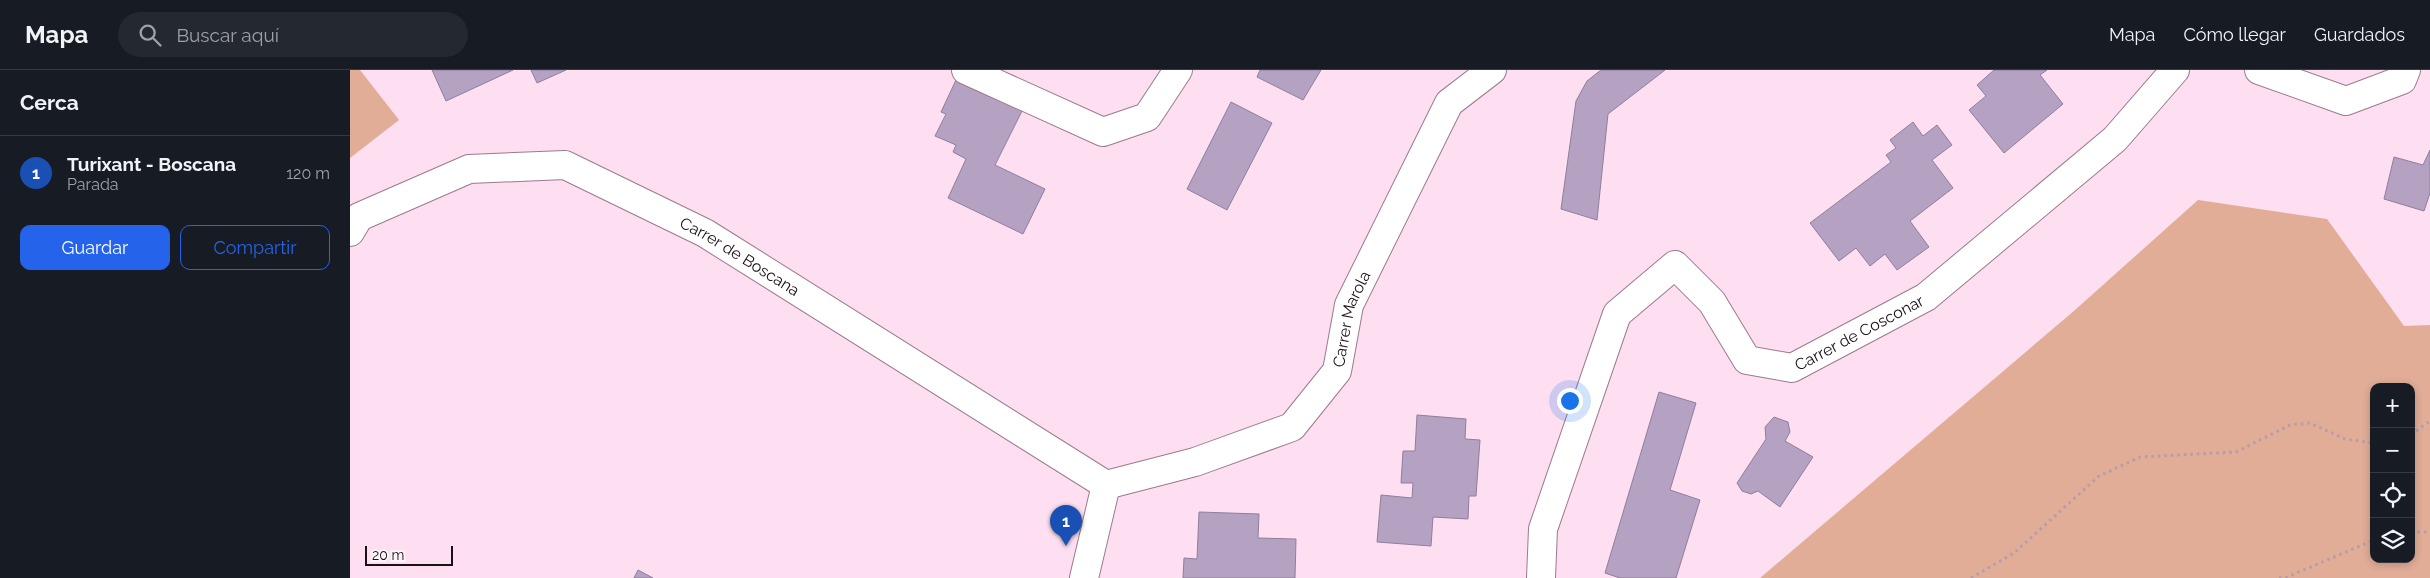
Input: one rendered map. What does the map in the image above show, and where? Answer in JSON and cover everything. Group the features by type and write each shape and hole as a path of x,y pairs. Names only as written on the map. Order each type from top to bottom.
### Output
{"street":[{"path":"966,70 1102,132 1147,117 1178,70"},
{"name":"Carrer Marola","path":"1106,485 1195,462 1292,428 1337,371 1349,305 1449,103 1492,70"},
{"name":"Carrer de Cosconar","path":"1541,578 1543,529 1617,314 1675,265 1712,302 1747,360 1792,368 1926,297 2115,139 2175,70"},
{"path":"2259,70 2346,101 2402,80 2406,70"},
{"name":"Carrer de Boscana","path":"350,232 359,217 469,169 565,165 704,233 1106,485"},
{"path":"1084,578 1106,485"}],"path":[{"path":"2415,432 2430,421"},
{"path":"1971,578 2014,552 2099,476 2140,457 2236,452 2290,425 2310,423 2345,438 2370,443"},
{"path":"2415,532 2430,532"},
{"path":"2279,578 2284,578 2370,542"}],"shaded area":[{"path":"350,70 360,70 399,120 350,158"},
{"path":"2198,200 2327,219 2404,326 2430,325 2430,578 1760,578 2075,310"}],"building":[{"path":"432,70 513,70 446,101"},
{"path":"531,70 566,70 537,83"},
{"path":"1260,70 1321,70 1303,100 1257,77"},
{"path":"1601,70 1665,70 1608,114 1597,220 1561,209 1576,101 1587,81"},
{"path":"1994,70 2047,70 2040,75 2063,104 2004,153 1969,110 1986,96 1977,85"},
{"path":"956,80 1022,111 995,165 1045,189 1023,234 948,198 966,159 953,152 956,145 935,136 946,114 941,112"},
{"path":"1231,102 1272,123 1227,210 1187,189"},
{"path":"1913,122 1923,136 1937,125 1952,145 1932,160 1953,188 1910,221 1929,247 1897,270 1885,254 1870,266 1856,248 1839,261 1810,223 1891,162 1886,155 1896,148 1890,140"},
{"path":"2430,150 2430,193 2424,211 2384,199 2394,157 2423,165"},
{"path":"1659,392 1696,403 1670,490 1700,500 1676,578 1620,578 1605,573"},
{"path":"1417,415 1466,419 1465,439 1480,440 1476,496 1469,496 1468,519 1433,517 1431,546 1377,542 1381,495 1412,498 1413,483 1401,483 1403,451 1415,451"},
{"path":"1774,417 1788,422 1790,432 1785,441 1813,457 1780,507 1758,491 1751,494 1742,491 1737,483 1766,439 1765,427"},
{"path":"1199,512 1259,514 1258,538 1296,539 1295,578 1183,578 1184,558 1197,559"},
{"path":"638,570 653,578 634,578"}],"place":[{"name":"Turixant - Boscana","path":"1066,546"}]}
